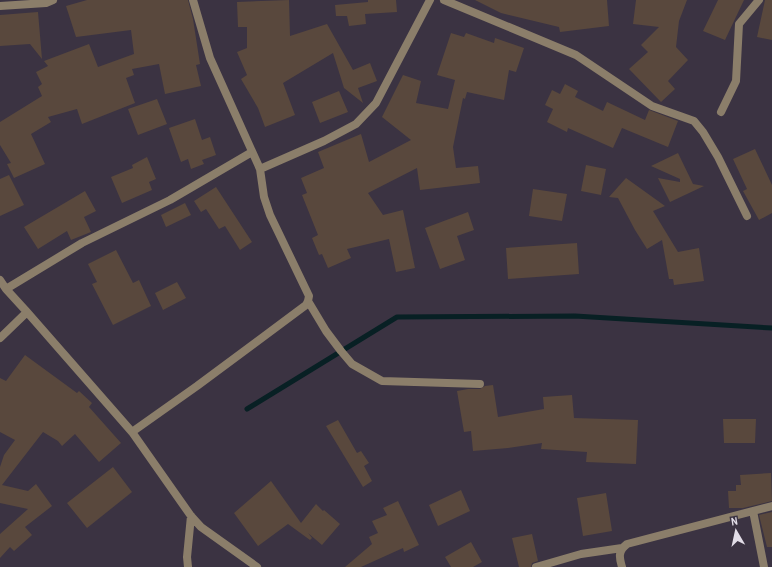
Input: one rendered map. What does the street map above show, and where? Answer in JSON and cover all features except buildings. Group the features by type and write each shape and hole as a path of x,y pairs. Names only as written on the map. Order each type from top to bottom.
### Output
{"street":[{"path":"0,6 46,3 54,0"},
{"path":"132,432 306,304 309,296 270,215 264,197 260,169 210,58 193,0"},
{"path":"260,169 324,141 356,124 376,103 430,0"},
{"path":"444,0 576,55 652,106 694,121 703,132 718,158 747,216"},
{"path":"721,112 736,81 739,24 759,0"},
{"path":"6,289 82,243 170,200 252,152"},
{"path":"0,280 6,289 132,432 201,528 257,567"},
{"path":"308,301 326,331 352,364 382,381 480,384"},
{"path":"0,338 27,312"},
{"path":"536,567 581,554 622,548 627,544 772,506"},
{"path":"752,511 764,567"},
{"path":"188,567 187,557 191,516"},
{"path":"622,548 619,556 622,567"}],"waterway":[{"path":"247,409 397,317 575,316 772,328"}]}
